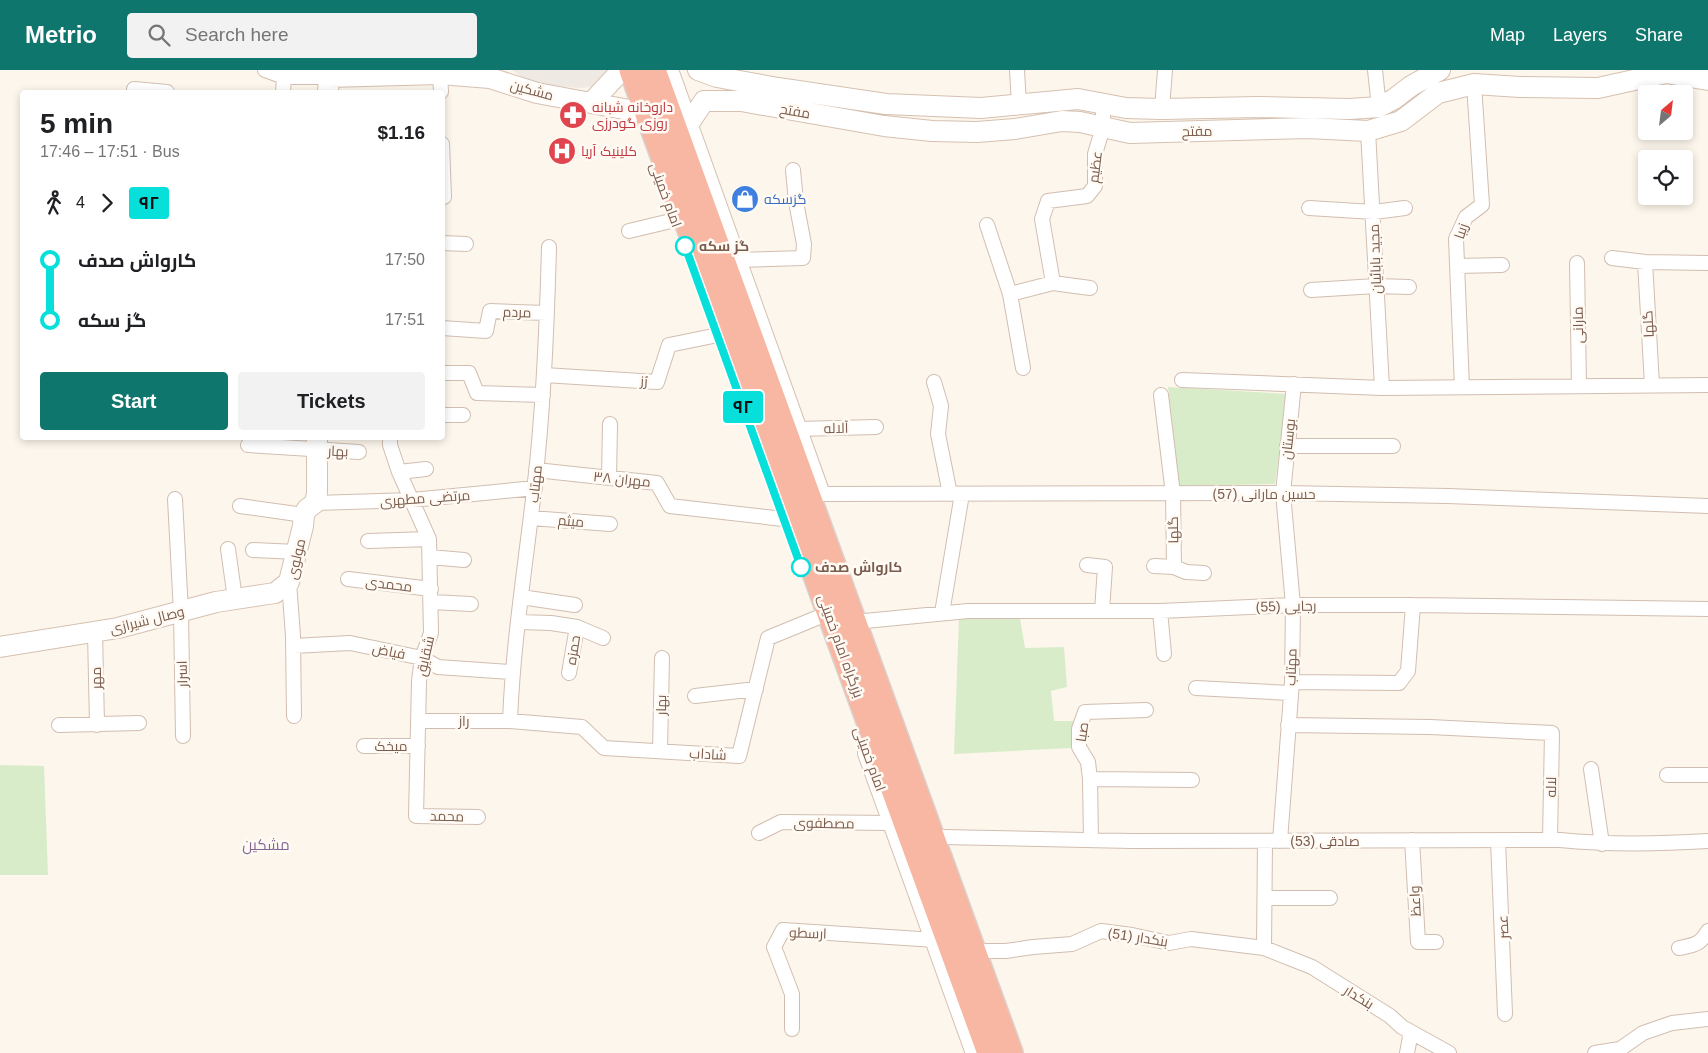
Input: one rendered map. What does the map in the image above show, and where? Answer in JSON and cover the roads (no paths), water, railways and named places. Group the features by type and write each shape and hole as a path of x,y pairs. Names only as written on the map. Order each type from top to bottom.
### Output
{"highway":[{"name":"بزرگراه امام خمینی","path":"653,70 1010,1053"},
{"name":"بزرگراه امام خمینی","path":"624,71 990,1053"}],"street":[{"name":"مشکین","path":"265,70 284,77 329,85 440,83 490,78 537,93 635,111"},
{"path":"668,70 1020,1053"},
{"path":"1017,70 1019,105"},
{"path":"1162,109 1165,70"},
{"path":"1375,70 1378,107"},
{"path":"591,103 624,71"},
{"name":"امام خمینی","path":"624,71 635,111 718,335 976,1053"},
{"path":"688,125 704,101 696,93 696,80 701,71"},
{"name":"مفتح","path":"701,71 717,77 778,88 886,104 981,108 1078,99 1126,108 1162,109 1257,107 1350,109 1378,107 1394,99 1433,72"},
{"name":"مفتح","path":"704,101 741,101 874,124 932,131 977,132 1015,129 1062,121 1080,122 1130,133 1308,128 1368,131 1401,121 1438,93 1474,84 1520,87 1598,88 1666,73 1708,80"},
{"path":"283,90 284,77"},
{"name":"زیبا","path":"1462,387 1456,239 1466,217 1482,205 1474,84"},
{"name":"عظیم","path":"1054,283 1042,219 1048,200 1087,196 1096,186 1095,154 1103,127 1103,104"},
{"name":"مجید بابائیان","path":"1368,131 1374,212 1382,388"},
{"path":"736,260 803,258 804,244 796,202 794,170"},
{"path":"1309,208 1374,212 1405,208"},
{"path":"629,231 675,220"},
{"path":"987,225 1010,294 1023,368"},
{"path":"445,243 466,244"},
{"name":"مهتاب","path":"510,721 512,672 535,488 543,395 549,247"},
{"path":"1612,258 1645,262 1708,263"},
{"name":"گلها","path":"1645,262 1652,385"},
{"name":"مارانی","path":"1577,263 1580,386"},
{"path":"1457,266 1502,264"},
{"path":"1010,294 1054,283 1090,288"},
{"path":"1311,290 1376,286 1409,287"},
{"name":"مردم","path":"445,328 486,331 490,311 547,313"},
{"name":"رُز","path":"544,375 656,382 669,345 718,335"},
{"path":"445,373 469,373 477,392 543,395"},
{"path":"1182,380 1382,388 1708,385"},
{"path":"934,382 941,406 938,434 956,494 942,613"},
{"name":"بوستان","path":"1283,493 1294,384"},
{"name":"گلها","path":"1162,395 1173,494 1174,566"},
{"path":"445,416 463,415"},
{"path":"609,478 610,424"},
{"name":"آلاله","path":"797,428 876,427"},
{"name":"شقایق","path":"390,440 399,472 429,539 432,633 422,658 419,682 416,816"},
{"path":"248,445 317,444"},
{"name":"بهار","path":"317,444 359,452"},
{"name":"مولوی","path":"294,716 293,646 289,582 304,526 317,493 317,444"},
{"path":"1288,446 1393,446"},
{"path":"399,472 426,469"},
{"name":"مهران ۳۸","path":"536,470 657,483 670,506 784,519"},
{"name":"مرتضی مطهری","path":"240,506 310,509 535,488"},
{"name":"مهتاب","path":"1280,841 1291,688 1293,605 1283,493"},
{"name":"حسین مارانی (57)","path":"820,494 1283,493 1448,496 1708,506"},
{"name":"اسرار","path":"175,499 181,612 183,736"},
{"name":"میثم","path":"531,518 610,524"},
{"path":"368,541 429,539"},
{"path":"228,549 235,599"},
{"path":"253,550 297,552"},
{"path":"430,557 464,560"},
{"path":"1087,565 1105,567 1102,611"},
{"path":"1154,566 1174,566 1186,572 1204,573"},
{"name":"محمدی","path":"348,579 471,604"},
{"name":"وصال شیرازی","path":"0,647 118,628 216,602 275,593 289,582"},
{"path":"521,597 575,605"},
{"name":"رجایی (55)","path":"865,621 968,610 1160,611 1293,605 1708,609"},
{"path":"1196,688 1291,688 1398,683 1408,672 1413,605"},
{"path":"1160,611 1164,654"},
{"name":"شاداب","path":"510,721 582,727 604,748 739,756 768,638 819,617"},
{"path":"518,622 551,623 577,627 603,638"},
{"name":"حمزه","path":"570,673 577,627"},
{"name":"مهر","path":"95,632 97,725"},
{"name":"فیاض","path":"293,646 350,643 422,658 438,668 512,672"},
{"name":"بهار","path":"660,751 662,658"},
{"path":"695,696 756,689"},
{"name":"صبا","path":"1091,840 1088,762 1079,747 1079,728 1085,712 1146,710"},
{"name":"راز","path":"419,721 510,721"},
{"path":"59,725 139,723"},
{"name":"لاله","path":"1288,725 1430,727 1552,733 1550,840"},
{"name":"میخک","path":"364,746 418,746"},
{"path":"1591,769 1602,844"},
{"path":"1667,775 1708,775"},
{"path":"1090,780 1192,780"},
{"name":"محمد","path":"416,816 478,817"},
{"name":"مصطفوی","path":"758,833 781,822 893,823"},
{"name":"صادقی (53)","path":"942,837 1265,841 1550,840 1602,844 1628,842 1656,844 1708,841"},
{"name":"واعظ","path":"1412,840 1418,942 1436,942"},
{"name":"عصر","path":"1498,840 1505,1014"},
{"path":"1264,948 1265,841"},
{"path":"1265,898 1330,898"},
{"name":"ارسطو","path":"792,1029 792,994 774,947 783,930 935,940"},
{"name":"بنکدار (51)","path":"984,951 1006,951 1072,944 1101,931 1132,935 1169,944 1191,939 1264,948"},
{"path":"1679,948 1697,944 1708,931"},
{"name":"بنکدار","path":"1264,948 1312,967 1390,1016 1402,1027 1449,1053"},
{"path":"1595,1053 1620,1048 1643,1033 1672,1023 1708,1019"},
{"path":"1408,1053 1411,1032"}],"place":[{"name":"داروخانه شبانه روزی گودرزی","path":"573,115"},
{"name":"کلینیک آریا","path":"562,151"},
{"name":"گزسکه","path":"745,199"},
{"name":"گز سکه","path":"685,246"},
{"name":"کارواش صدف","path":"801,567"}],"district":[{"name":"مشکین","path":"266,844"}]}
